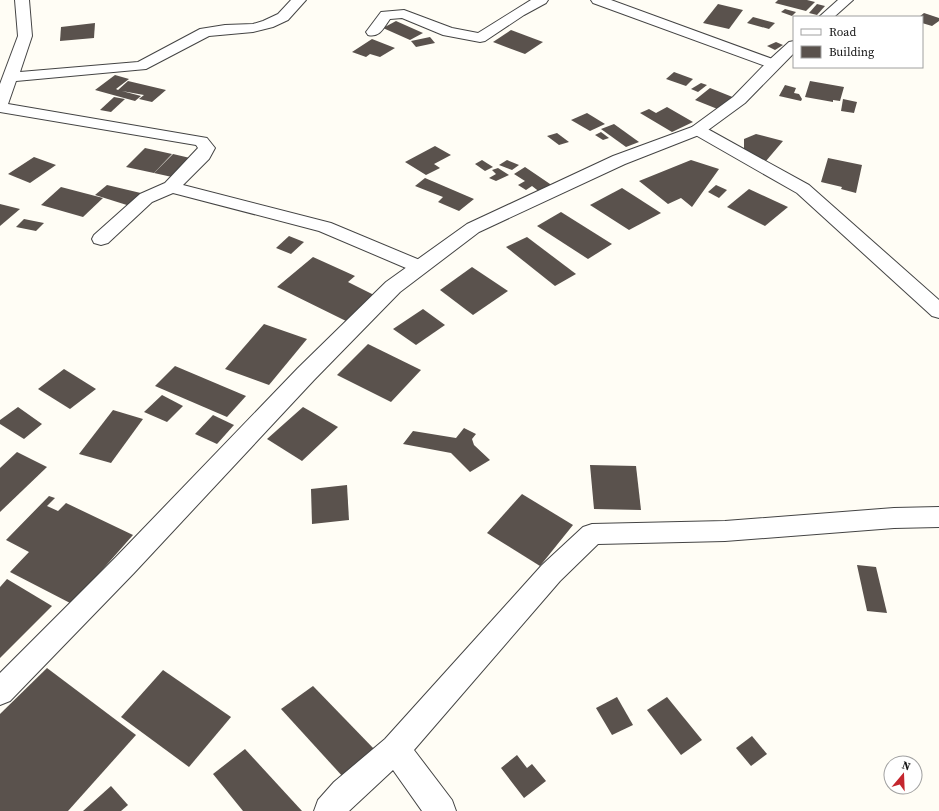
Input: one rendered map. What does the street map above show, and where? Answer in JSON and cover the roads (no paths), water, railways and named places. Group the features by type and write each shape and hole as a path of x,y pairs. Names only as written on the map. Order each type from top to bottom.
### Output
{"street":[{"path":"23,0 25,36 0,106 201,141 207,148 203,155 171,187 146,198 101,239"},
{"path":"10,77 141,66 205,32 225,29 253,28 268,24 283,17 299,0"},
{"path":"373,32 386,15 404,14 448,32 480,38 519,12 541,0"},
{"path":"598,0 773,64"},
{"path":"827,16 846,0"},
{"path":"0,692 125,565 306,374 392,288 473,228 619,160 698,130 739,100 773,64 793,47"},
{"path":"698,130 803,189 939,310"},
{"path":"171,187 325,227 420,268"},
{"path":"329,811 345,794 395,749 551,573 592,534 725,531 894,518 939,517"},
{"path":"395,749 441,811"}]}
